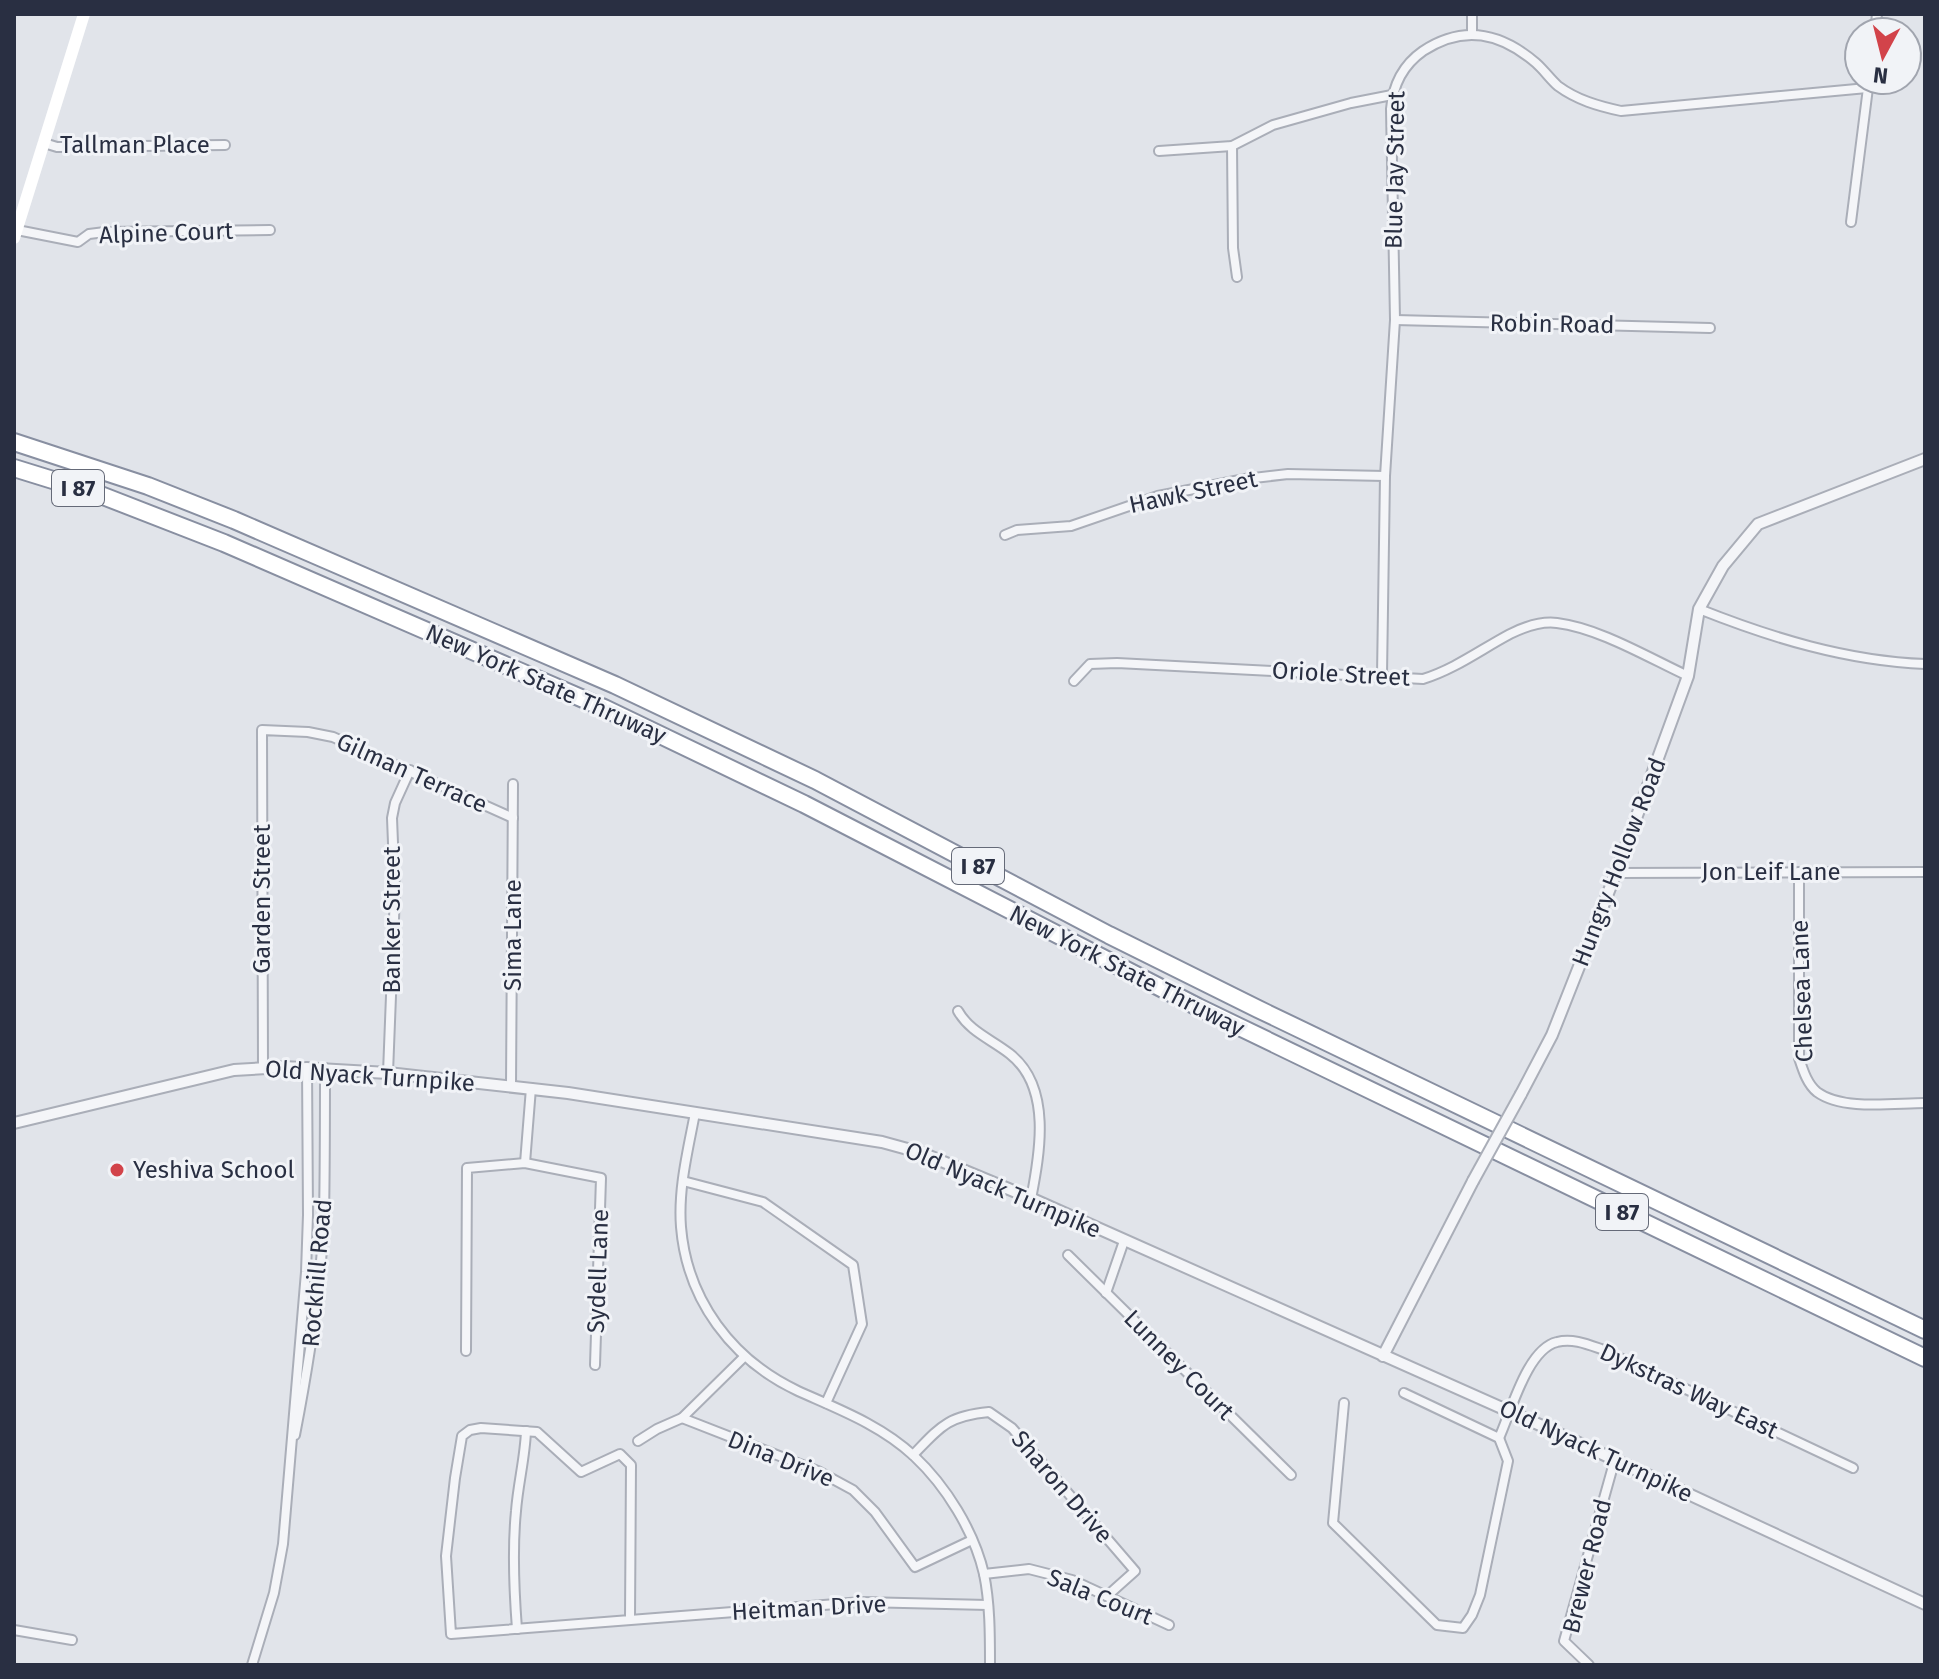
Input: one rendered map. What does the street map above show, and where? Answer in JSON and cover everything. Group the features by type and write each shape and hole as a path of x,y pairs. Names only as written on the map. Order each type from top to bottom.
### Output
{"highway":[{"name":"New York State Thruway","path":"14,442 148,486 234,520 627,690 815,780 1095,928 1244,1002 1925,1330"},
{"name":"New York State Thruway","path":"14,468 98,494 238,549 629,720 812,808 1185,1001 1925,1358"}],"main road":[{"path":"15,234 84,14"}],"street":[{"path":"1472,14 1472,34 1512,44 1555,84 1578,98 1621,111 1843,87"},
{"name":"Blue Jay Street","path":"1382,675 1385,476 1395,320 1392,95 1397,80 1421,53 1441,42 1472,34"},
{"path":"1159,151 1232,146 1273,125 1392,95"},
{"path":"1851,222 1867,96"},
{"name":"Tallman Place","path":"44,143 57,147 225,145"},
{"path":"1232,146 1233,248 1237,277"},
{"name":"Alpine Court","path":"15,234 78,242 89,234 105,232 270,230"},
{"name":"Robin Road","path":"1395,320 1710,328"},
{"name":"Hungry Hollow Road","path":"1383,1356 1556,1024 1616,873 1688,676 1699,609 1723,566 1758,524 1925,459"},
{"name":"Hawk Street","path":"1005,535 1017,530 1071,526 1158,496 1245,479 1288,474 1385,476"},
{"path":"1699,609 1754,631 1833,653 1925,664"},
{"name":"Oriole Street","path":"1074,681 1090,664 1423,679 1445,672 1510,634 1532,625 1555,623 1581,628 1688,676"},
{"name":"Gilman Terrace","path":"262,730 308,732 333,737 513,818"},
{"name":"Garden Street","path":"262,730 263,1067"},
{"name":"Banker Street","path":"388,1073 395,893 392,818 395,803 410,770"},
{"name":"Sima Lane","path":"511,1086 513,784"},
{"name":"Chelsea Lane","path":"1799,872 1799,1058 1805,1076 1815,1091 1843,1104 1925,1103"},
{"name":"Jon Leif Lane","path":"1616,873 1925,872"},
{"path":"958,1011 965,1023 976,1032 1014,1056 1029,1076 1038,1103 1040,1135 1031,1199"},
{"name":"Old Nyack Turnpike","path":"14,1123 234,1070 307,1067 531,1088 882,1142 922,1153 1031,1199 1512,1412 1925,1604"},
{"name":"Rockhill Road","path":"252,1665 274,1593 281,1556 306,1258 307,1067"},
{"name":"Rockhill Road","path":"287,1475 312,1346 320,1273 324,1216 325,1068"},
{"path":"466,1351 467,1168 525,1163 531,1088"},
{"path":"695,1113 683,1181 681,1226 694,1285 708,1314 744,1357 767,1374 886,1434 913,1455 956,1509 972,1540 984,1574 990,1665"},
{"name":"Sydell Lane","path":"525,1163 601,1178 595,1365"},
{"path":"683,1181 763,1202 853,1265 862,1324 826,1403"},
{"path":"1106,1293 1124,1241"},
{"name":"Lunney Court","path":"1068,1255 1291,1475"},
{"name":"Dykstras Way East","path":"1499,1438 1537,1354 1555,1342 1576,1341 1601,1349 1853,1468"},
{"path":"638,1441 682,1418 744,1357"},
{"path":"1344,1403 1333,1523 1437,1625 1463,1628 1480,1595 1508,1461 1499,1438 1404,1393"},
{"name":"Sharon Drive","path":"913,1455 935,1432 960,1415 989,1412 1012,1428 1135,1571 1107,1596"},
{"name":"Dina Drive","path":"682,1418 818,1471 853,1490 875,1512 915,1567 972,1540"},
{"name":"Heitman Drive","path":"630,1618 631,1465 620,1454 581,1472 537,1432 481,1428 470,1430 462,1436 446,1556 451,1634 862,1602 988,1605"},
{"path":"517,1629 513,1569 516,1508 526,1431"},
{"name":"Brewer Road","path":"1589,1665 1564,1641 1615,1459"},
{"name":"Sala Court","path":"984,1574 1029,1569 1072,1580 1169,1625"},
{"path":"14,1630 72,1640"}],"place":[{"name":"Yeshiva School","path":"117,1170"}]}
